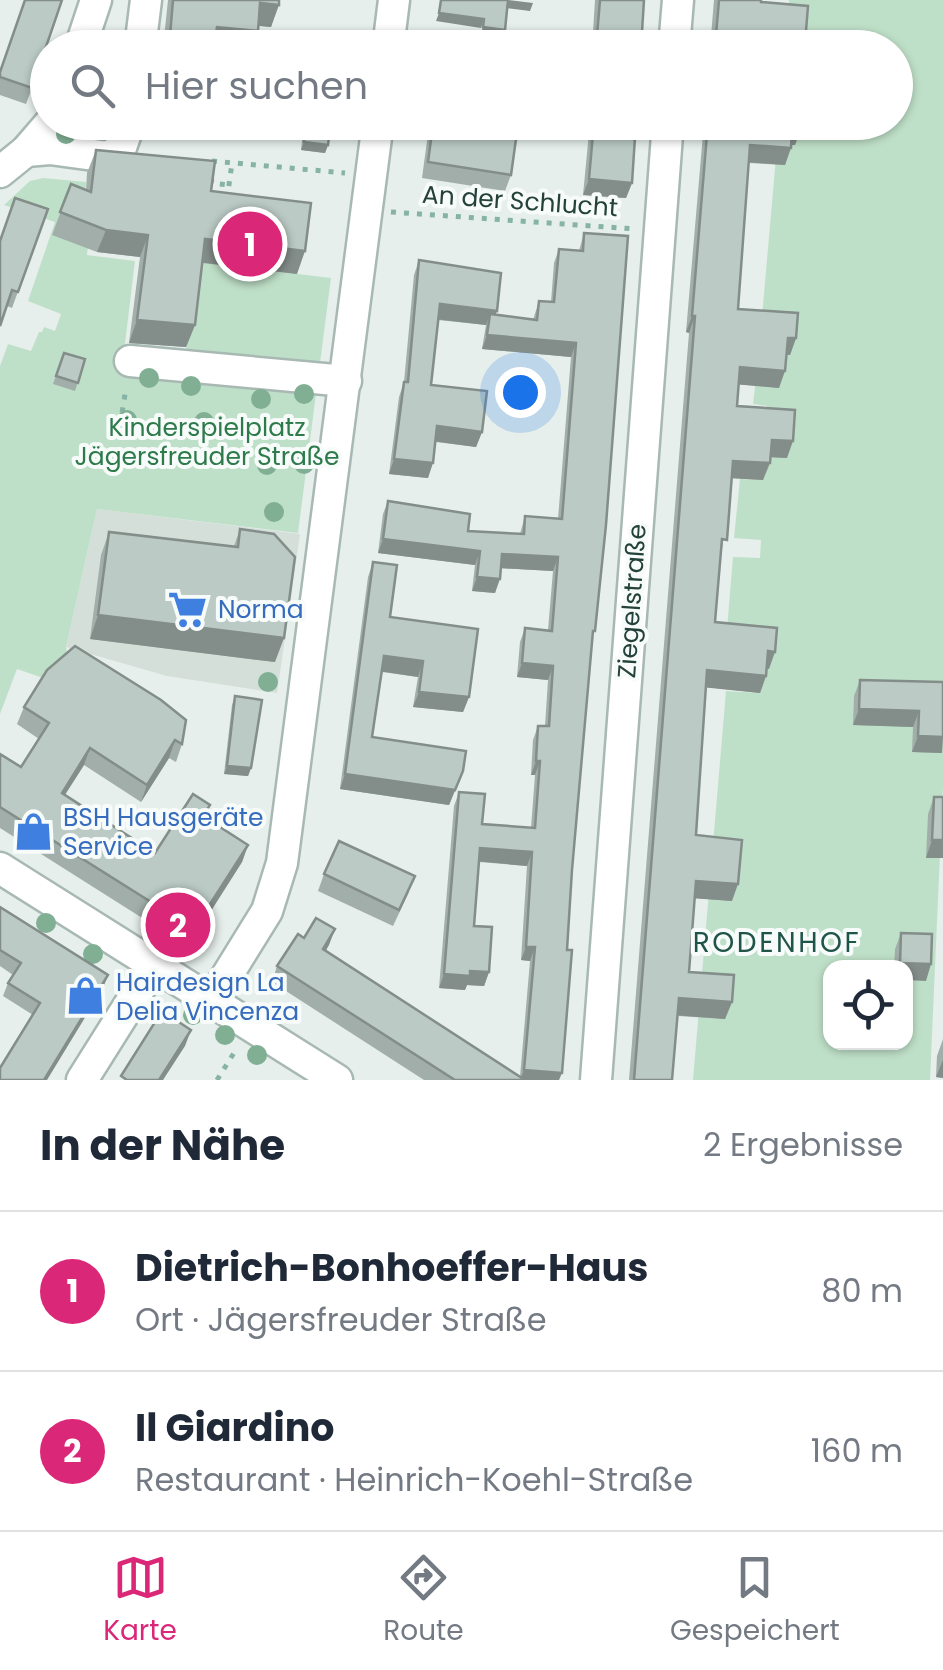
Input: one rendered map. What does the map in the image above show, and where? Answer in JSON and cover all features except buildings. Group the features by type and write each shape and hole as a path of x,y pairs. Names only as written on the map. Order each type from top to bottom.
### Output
{"street":[{"path":"86,30 96,0"},
{"path":"142,30 146,0"},
{"path":"390,30 394,0"},
{"path":"676,30 678,0"},
{"path":"0,172 35,140"},
{"path":"26,151 50,149 108,156 120,150 124,140"},
{"path":"212,1000 267,911 278,882 309,674 376,140"},
{"name":"Ziegelstraße","path":"596,1080 667,140"},
{"path":"130,361 346,381"},
{"path":"0,868 337,1080"},
{"path":"82,1080 155,964"}],"path":[{"path":"212,161 347,173"},
{"path":"227,201 232,162"},
{"path":"200,166 213,167 211,183 229,185"},
{"name":"An der Schlucht","path":"388,212 648,230"},
{"path":"118,438 130,361"},
{"path":"217,1080 252,1025"}],"shaded area":[{"path":"97,509 300,534 277,693 167,676 66,647"}],"green space":[{"path":"789,0 943,0 943,786 930,1080 693,1080 726,691 759,693 726,641 733,557 760,558 761,540 734,538 740,479 763,480 765,457 786,458 766,425 767,406 753,404 755,386 779,387 782,354 790,354 761,328 778,140 913,140 913,30 791,30 787,22"},
{"name":"Kinderspielplatz Jägersfreuder Straße","path":"43,178 86,182 85,196 94,197 87,255 135,261 124,352 185,358 197,262 331,278 298,533 97,509 66,647 69,664 49,680 17,669 0,714 0,366 8,344 31,351 44,327 55,331 61,314 28,301 55,222 4,205 30,181"}],"place":[{"name":"Dietrich-Bonhoeffer-Haus","path":"250,244"},
{"name":"Norma","path":"188,609"},
{"name":"BSH Hausgeräte Service","path":"33,831"},
{"name":"Il Giardino","path":"178,925"},
{"name":"Hairdesign La Delia Vincenza","path":"86,996"}],"district":[{"name":"RODENHOF","path":"777,942"}]}
